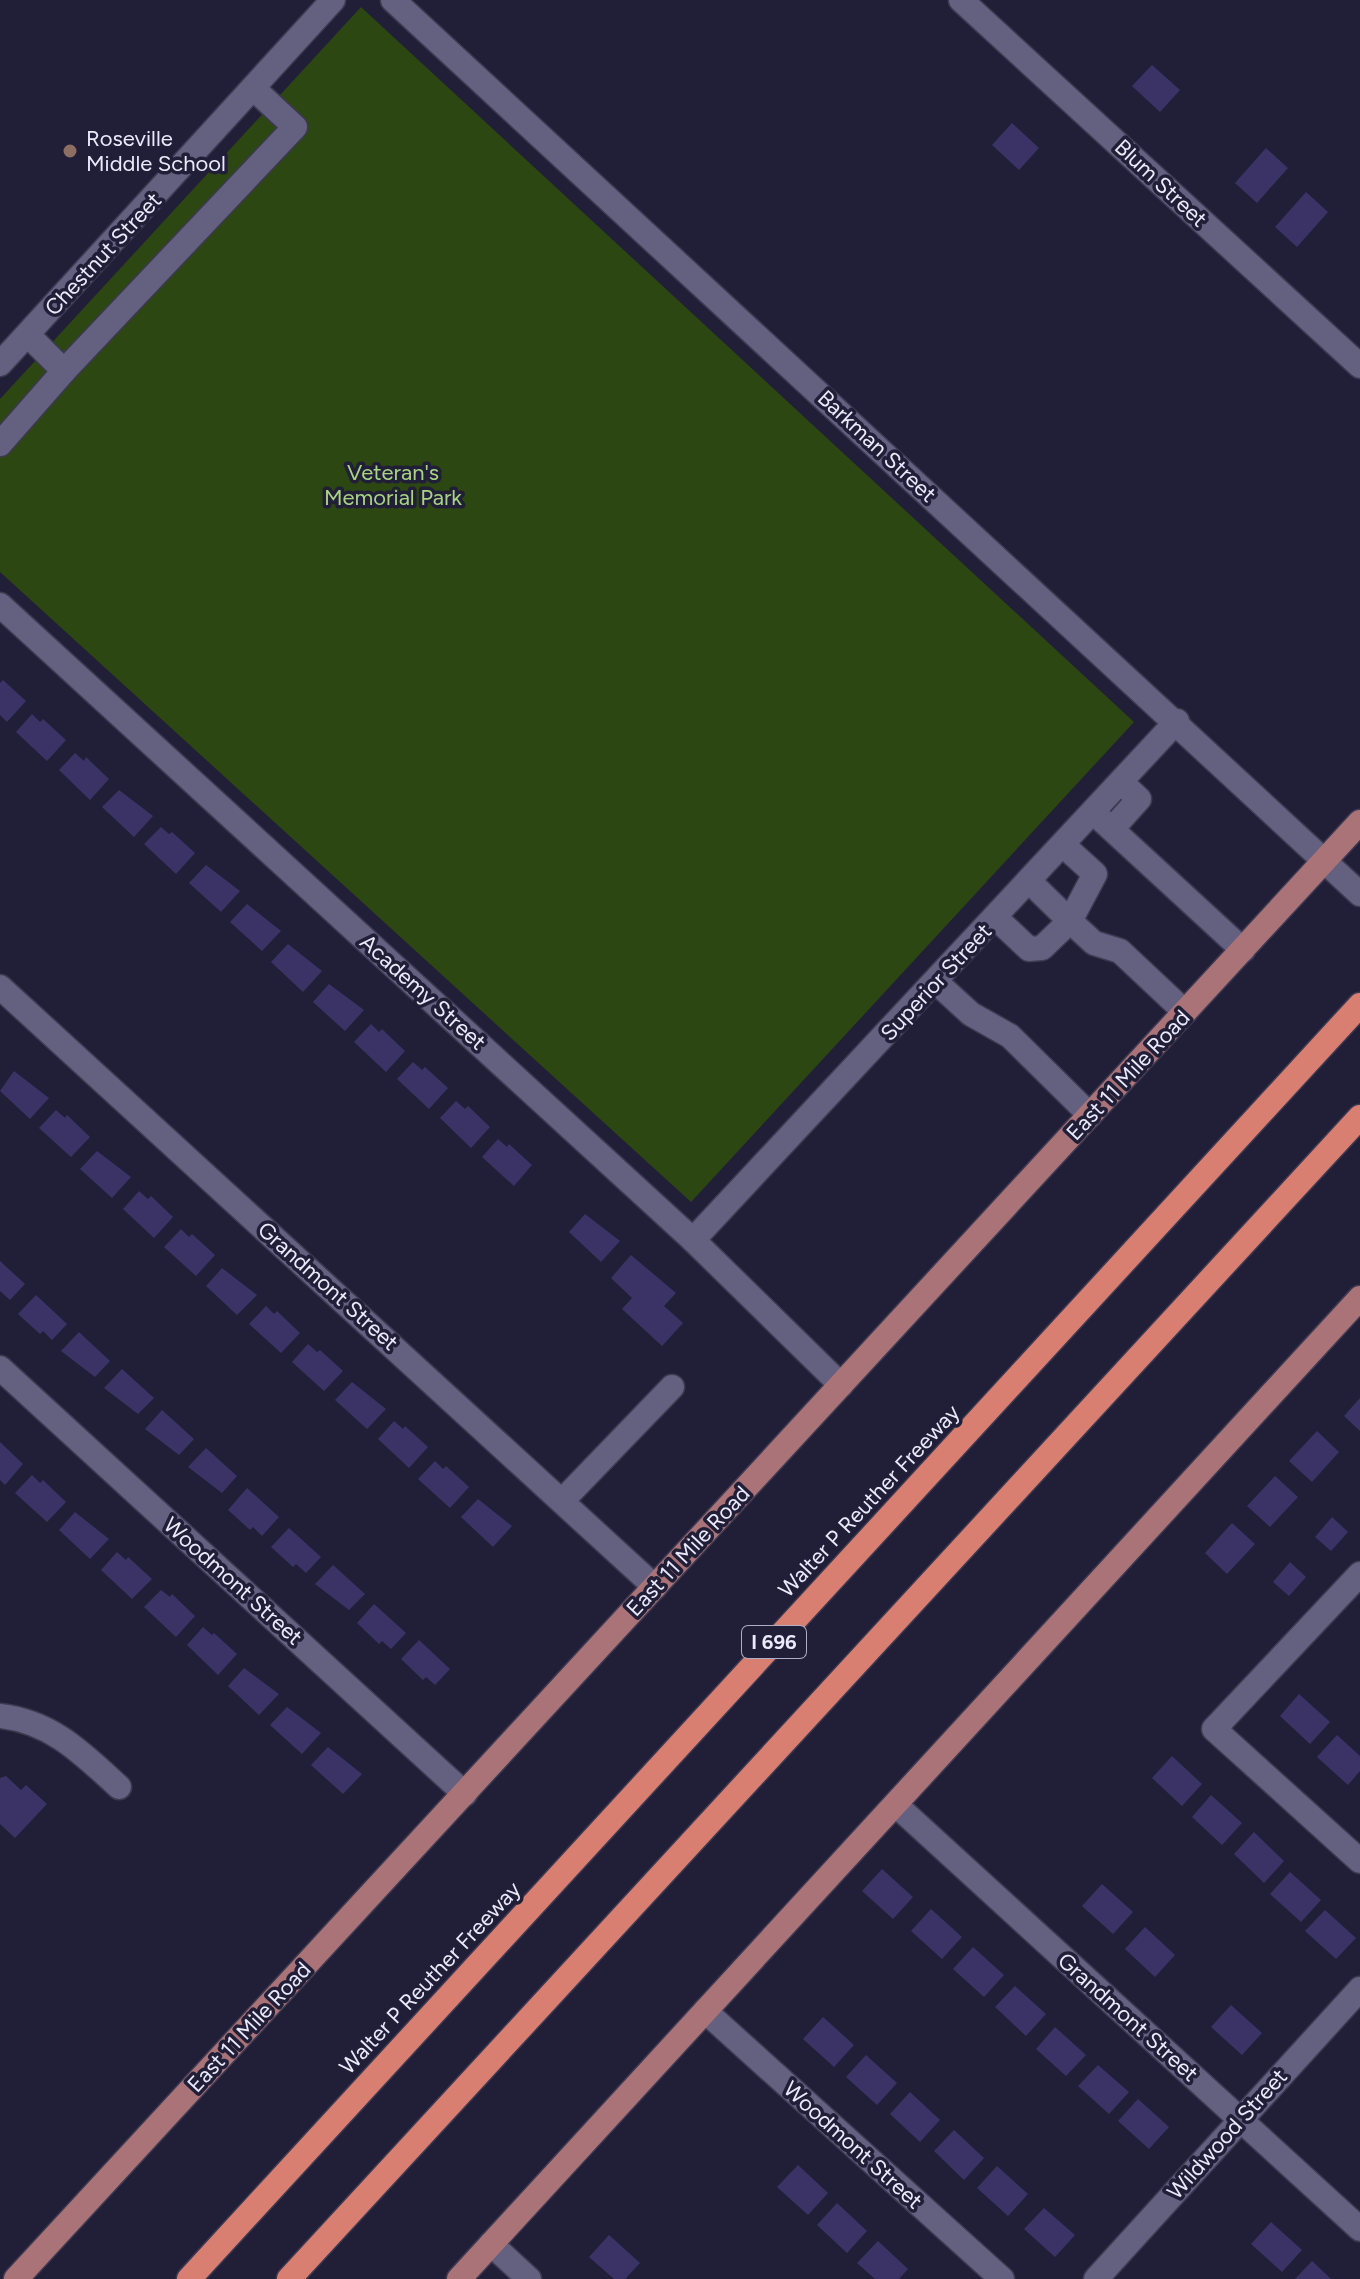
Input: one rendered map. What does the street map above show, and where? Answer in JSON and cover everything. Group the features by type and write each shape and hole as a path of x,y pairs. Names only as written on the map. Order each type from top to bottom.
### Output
{"highway":[{"name":"Walter P Reuther Freeway","path":"189,2279 1360,1005"},
{"path":"289,2279 1360,1117"}],"main road":[{"name":"East 11 Mile Road","path":"16,2279 1360,822"},
{"path":"459,2279 1360,1298"}],"street":[{"name":"Chestnut Street","path":"0,364 333,0"},
{"name":"Barkman Street","path":"393,0 1177,721 1360,894"},
{"name":"Blum Street","path":"961,0 1360,366"},
{"path":"0,444 64,371 295,127 254,89"},
{"path":"28,335 64,371"},
{"name":"Academy Street","path":"0,605 693,1240 841,1385"},
{"name":"Superior Street","path":"693,1240 1177,721"},
{"path":"1112,829 1139,799 1121,782"},
{"path":"1093,812 1243,950"},
{"path":"996,918 1029,949 1042,948 1070,921 1095,874 1063,845"},
{"path":"1029,881 1094,943 1120,951 1185,1012"},
{"path":"936,982 971,1014 1010,1036 1090,1115"},
{"name":"Grandmont Street","path":"0,987 655,1587"},
{"name":"Woodmont Street","path":"0,1368 465,1794"},
{"path":"562,1501 672,1387"},
{"path":"1360,1574 1214,1729 1360,1861"},
{"path":"0,1716 29,1721 58,1733 119,1787"},
{"name":"Grandmont Street","path":"896,1805 1360,2229"},
{"name":"Wildwood Street","path":"1096,2279 1360,1989"},
{"name":"Woodmont Street","path":"705,2011 1002,2279"},
{"path":"491,2244 529,2279"}],"green space":[{"name":"Veteran's Memorial Park","path":"361,7 1134,722 691,1202 0,572 0,399"}],"building":[{"path":"1152,65 1180,90 1160,112 1132,86"},
{"path":"1012,123 1039,148 1019,170 992,145"},
{"path":"1266,148 1288,168 1257,203 1235,183"},
{"path":"1306,192 1328,212 1297,247 1275,227"},
{"path":"3,680 26,701 7,722 0,715 0,683"},
{"path":"32,714 40,722 43,719 66,740 47,761 16,732"},
{"path":"75,753 84,761 86,757 109,779 90,800 59,770"},
{"path":"119,790 153,816 134,837 102,807"},
{"path":"161,827 169,834 172,832 195,853 176,874 144,844"},
{"path":"206,865 240,891 221,912 189,883"},
{"path":"247,904 281,931 262,951 230,922"},
{"path":"288,944 322,971 303,992 271,962"},
{"path":"329,984 364,1010 345,1031 313,1002"},
{"path":"371,1024 379,1032 382,1029 405,1051 386,1072 354,1042"},
{"path":"413,1062 422,1070 425,1067 448,1088 429,1109 397,1079"},
{"path":"14,1071 49,1098 30,1119 0,1091"},
{"path":"456,1101 465,1109 468,1106 490,1127 471,1148 440,1118"},
{"path":"56,1110 65,1118 67,1115 90,1137 71,1157 39,1128"},
{"path":"498,1139 507,1147 509,1144 532,1165 514,1186 482,1157"},
{"path":"97,1151 131,1177 112,1198 80,1169"},
{"path":"139,1191 148,1199 151,1196 173,1217 154,1238 123,1209"},
{"path":"585,1214 620,1241 601,1262 569,1232"},
{"path":"181,1229 189,1237 192,1234 215,1255 196,1276 164,1247"},
{"path":"631,1255 676,1293 664,1306 683,1323 662,1346 622,1309 632,1298 611,1278"},
{"path":"0,1261 25,1284 10,1300 0,1291"},
{"path":"222,1268 257,1295 237,1315 206,1286"},
{"path":"36,1295 67,1324 52,1340 43,1331 40,1334 18,1314"},
{"path":"266,1306 274,1314 277,1311 300,1333 281,1353 249,1324"},
{"path":"79,1332 110,1361 95,1377 61,1351"},
{"path":"308,1344 317,1352 320,1350 343,1371 324,1391 292,1362"},
{"path":"122,1369 154,1398 138,1414 104,1388"},
{"path":"352,1382 386,1409 367,1429 335,1400"},
{"path":"1360,1398 1360,1431 1344,1416"},
{"path":"162,1410 194,1439 179,1455 145,1429"},
{"path":"394,1421 403,1429 405,1426 428,1447 409,1468 378,1439"},
{"path":"1317,1431 1339,1452 1312,1482 1289,1461"},
{"path":"0,1442 23,1464 5,1485 0,1480"},
{"path":"206,1448 237,1476 222,1493 188,1467"},
{"path":"435,1461 443,1469 446,1466 469,1487 450,1508 418,1479"},
{"path":"32,1475 40,1483 43,1480 66,1502 47,1522 15,1493"},
{"path":"1275,1476 1298,1497 1270,1527 1247,1506"},
{"path":"247,1488 279,1517 262,1536 253,1527 250,1530 228,1510"},
{"path":"478,1499 512,1526 493,1547 461,1517"},
{"path":"75,1512 109,1539 90,1559 59,1530"},
{"path":"1332,1517 1348,1532 1331,1551 1315,1537"},
{"path":"1232,1523 1255,1544 1227,1574 1205,1553"},
{"path":"289,1528 321,1557 306,1573 296,1564 293,1567 271,1547"},
{"path":"117,1552 126,1560 128,1557 152,1579 132,1599 101,1570"},
{"path":"1290,1562 1306,1577 1289,1596 1273,1582"},
{"path":"333,1565 365,1594 349,1610 315,1584"},
{"path":"161,1590 170,1597 172,1594 195,1616 176,1637 144,1607"},
{"path":"374,1604 406,1633 391,1649 382,1641 379,1644 357,1623"},
{"path":"203,1627 237,1654 218,1675 187,1645"},
{"path":"419,1640 450,1669 435,1685 426,1677 423,1680 401,1659"},
{"path":"244,1668 279,1694 259,1715 228,1686"},
{"path":"1299,1694 1330,1722 1310,1744 1280,1716"},
{"path":"287,1707 321,1733 302,1754 270,1725"},
{"path":"1337,1735 1360,1756 1360,1771 1348,1785 1317,1757"},
{"path":"328,1747 362,1774 343,1794 311,1765"},
{"path":"1172,1756 1202,1784 1182,1806 1152,1778"},
{"path":"6,1776 21,1790 26,1785 47,1804 15,1838 0,1824 0,1778"},
{"path":"1211,1795 1242,1823 1222,1845 1192,1817"},
{"path":"1254,1832 1284,1861 1264,1883 1234,1854"},
{"path":"882,1869 913,1897 893,1919 862,1891"},
{"path":"1290,1872 1321,1900 1301,1922 1270,1894"},
{"path":"1102,1884 1133,1912 1113,1934 1082,1906"},
{"path":"931,1909 962,1937 942,1959 911,1931"},
{"path":"1325,1910 1356,1938 1336,1959 1305,1931"},
{"path":"1145,1927 1175,1955 1155,1977 1125,1949"},
{"path":"973,1947 1004,1975 984,1997 953,1969"},
{"path":"1015,1986 1046,2014 1026,2036 995,2007"},
{"path":"1231,2005 1262,2033 1242,2055 1211,2027"},
{"path":"823,2017 854,2045 834,2067 803,2039"},
{"path":"1055,2027 1086,2055 1066,2076 1036,2049"},
{"path":"866,2055 897,2083 877,2105 846,2077"},
{"path":"1098,2065 1129,2092 1109,2114 1078,2086"},
{"path":"910,2092 940,2120 920,2142 890,2114"},
{"path":"1138,2099 1169,2127 1149,2149 1118,2121"},
{"path":"954,2130 984,2158 964,2180 934,2151"},
{"path":"798,2165 828,2193 808,2215 777,2187"},
{"path":"997,2166 1028,2194 1008,2216 977,2188"},
{"path":"837,2203 867,2231 847,2253 817,2225"},
{"path":"1044,2208 1075,2235 1055,2257 1024,2229"},
{"path":"1271,2222 1302,2250 1282,2272 1251,2244"},
{"path":"609,2235 640,2263 625,2279 614,2279 589,2257"},
{"path":"878,2241 908,2269 899,2279 875,2279 857,2263"},
{"path":"1312,2261 1331,2279 1295,2279"}],"place":[{"name":"Roseville Middle School","path":"70,151"}]}
